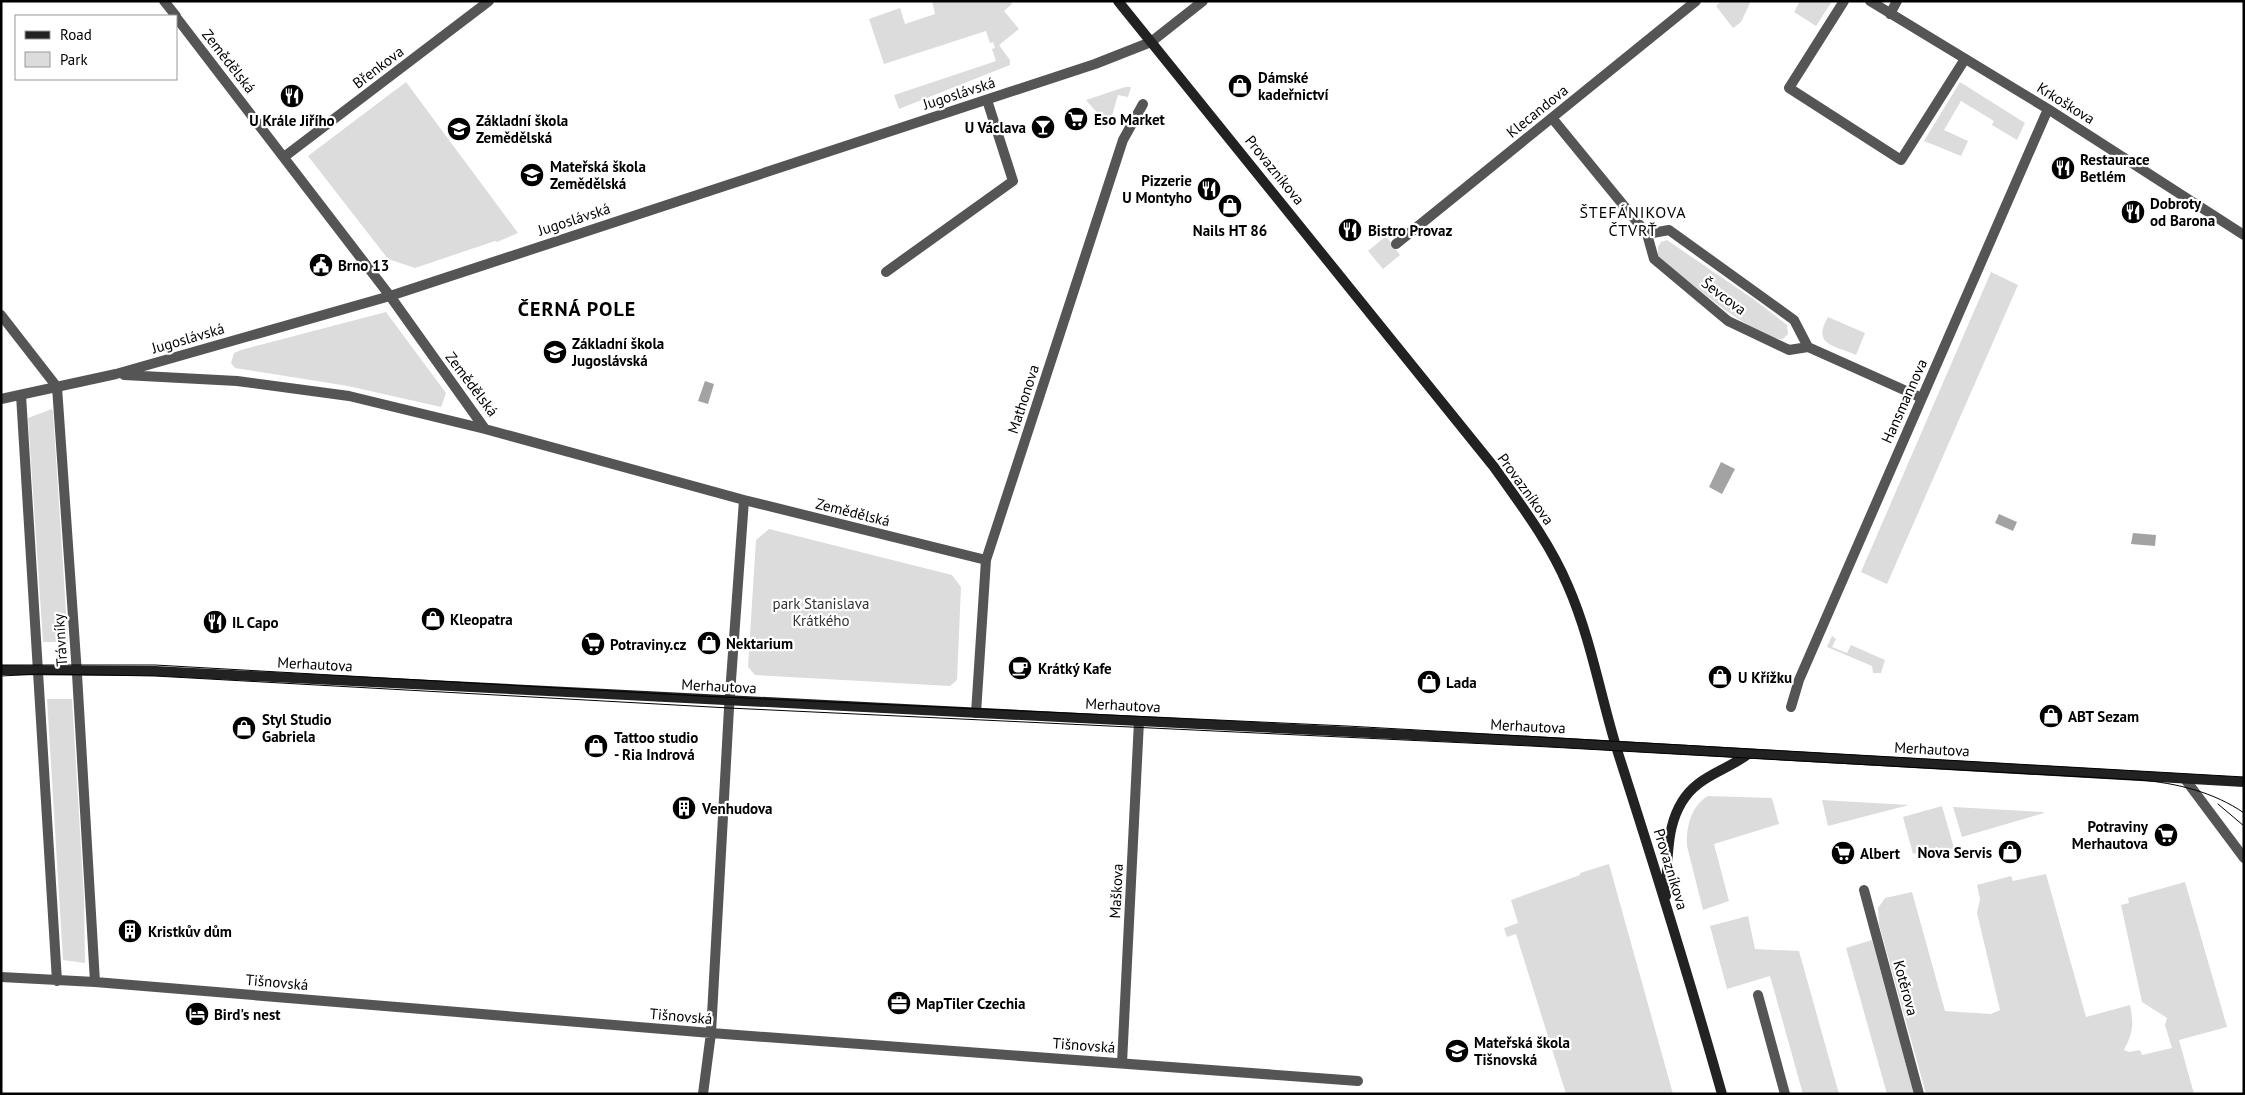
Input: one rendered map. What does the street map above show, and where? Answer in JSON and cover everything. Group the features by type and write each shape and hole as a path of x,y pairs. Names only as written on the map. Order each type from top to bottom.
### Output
{"street":[{"name":"Zemědělská","path":"164,1 174,15"},
{"name":"Břenkova","path":"284,156 489,1"},
{"name":"Provazníkova","path":"1118,1 1494,467 1545,540 1568,585 1582,623 1616,746 1666,905 1722,1094"},
{"path":"1151,42 1203,1"},
{"name":"Klecandova","path":"1396,244 1696,1"},
{"path":"1844,1 1789,88 1901,160 1965,59"},
{"name":"Krkoškova","path":"1870,1 2048,109 2244,235"},
{"path":"1890,14 1897,1"},
{"name":"Zemědělská","path":"178,20 390,296 485,429 744,500 986,560"},
{"name":"Jugoslávská","path":"1,399 116,374 390,296 1110,59 1151,42"},
{"path":"886,272 1012,181 987,100"},
{"name":"Mathonova","path":"976,713 986,560 1123,140 1143,104"},
{"name":"Hansmannova","path":"1791,708 1799,680 2048,109"},
{"name":"Ševcova","path":"1552,118 1647,234 1654,259 1728,321 1789,350 1808,347 1922,398"},
{"name":"Ševcova","path":"1647,234 1669,230 1794,320 1808,347"},
{"path":"1,315 57,387"},
{"name":"Jugoslávská","path":"116,374 237,381 349,396 485,429"},
{"name":"Trávníky","path":"57,387 77,669 95,982"},
{"name":"Trávníky","path":"20,394 39,669 57,981"},
{"path":"703,1094 711,1033 744,500"},
{"name":"Merhautova","path":"1,670 155,671 1616,746 2244,782"},
{"name":"Maškova","path":"1122,1062 1140,721"},
{"path":"1666,905 1668,848 1673,818 1696,785 1748,754"},
{"path":"2185,778 2244,858"},
{"name":"Kotěrova","path":"1864,890 1919,1094"},
{"name":"Tišnovská","path":"1,977 95,982 711,1033 1358,1081"},
{"path":"1758,995 1785,1094"}],"green space":[{"path":"932,1 1011,1 1012,4 1004,11 1019,29 999,45 1010,60 1010,65 899,109 894,95 996,61 992,49 995,48 993,42 990,43 986,31 884,64 869,19 900,8 905,24 935,14"},
{"path":"1721,1 1751,1 1741,22 1733,28 1716,6"},
{"path":"1800,1 1828,1 1831,3 1816,26 1794,12"},
{"path":"406,82 518,233 497,242 495,241 415,268 388,259 308,156"},
{"path":"1960,82 2025,123 2017,140 1992,125 1994,121 1961,101 1944,130 1968,141 1961,156 1924,141"},
{"path":"1125,87 1131,87 1128,97 1118,95 1109,126 1086,100"},
{"path":"1386,236 1400,255 1383,269 1368,251"},
{"path":"1667,240 1756,301 1787,325 1788,334 1783,339 1771,337 1738,318 1700,291 1658,256 1658,247 1661,242"},
{"path":"1991,272 2018,285 1887,584 1861,572"},
{"path":"386,312 446,393 441,407 348,386 235,368 231,363 234,353 241,350"},
{"path":"1828,317 1865,333 1856,355 1827,343 1824,339 1822,333"},
{"path":"52,409 68,642 43,642 28,418"},
{"name":"park Stanislava Krátkého","path":"769,529 952,575 961,587 957,680 950,686 755,675 748,667 756,540"},
{"path":"1832,636 1836,639 1832,647 1847,653 1851,645 1885,660 1881,673 1873,673 1872,666 1827,647"},
{"path":"47,699 72,699 84,898 85,963 63,960"},
{"path":"1708,796 1772,798 1779,824 1714,844 1729,901 1703,910 1687,846 1687,839 1689,824 1694,811 1697,805"},
{"path":"1822,800 1909,805 1828,826"},
{"path":"1942,806 1954,848 1939,852 1938,847 1913,854 1903,817"},
{"path":"1953,807 2043,812 2044,813 1962,837"},
{"path":"1609,864 1673,1094 1566,1094 1516,934 1507,937 1504,928 1518,923 1511,900 1580,875 1580,873"},
{"path":"2046,874 2086,1017 2130,1005 2132,1028 2124,1050 2129,1052 2140,1050 2142,1055 2172,1048 2165,1025 2167,1018 2142,1002 2121,905 2129,903 2128,898 2185,882 2227,1027 2179,1040 2194,1094 1926,1094 1879,924 1878,908 1885,898 1912,892 1945,1011 1991,1014 2000,1010 1977,913 1980,899 1977,885 2011,876 2013,881"},
{"path":"1748,916 1755,949 1799,951 1839,1094 1803,1094 1770,976 1727,989 1710,926"},
{"path":"1872,940 1914,1094 1887,1094 1846,948"}],"shaded area":[{"path":"705,381 714,384 708,404 698,401"},
{"path":"1721,462 1735,469 1722,494 1709,487"},
{"path":"1999,514 2017,522 2013,531 1995,523"},
{"path":"2133,533 2156,535 2155,546 2131,544"}],"tram line":[{"path":"1,665 155,665 701,696 1347,726 2244,777"},
{"path":"1,676 39,674 155,676 729,708 1531,746 2140,780 2167,783 2207,794 2244,813"},
{"path":"2218,804 2244,826"}],"place":[{"name":"Dámské kadeřnictví","path":"1240,86"},
{"name":"U Krále Jiřího","path":"292,96"},
{"name":"Eso Market","path":"1076,119"},
{"name":"U Václava","path":"1043,127"},
{"name":"Základní škola Zemědělská","path":"459,129"},
{"name":"Restaurace Betlém","path":"2063,168"},
{"name":"Mateřská škola Zemědělská","path":"532,175"},
{"name":"Pizzerie U Montyho","path":"1209,189"},
{"name":"Nails HT 86","path":"1230,206"},
{"name":"Dobroty od Barona","path":"2133,212"},
{"name":"Bistro Provaz","path":"1350,230"},
{"name":"Brno 13","path":"321,265"},
{"name":"Základní škola Jugoslávská","path":"555,352"},
{"name":"Kleopatra","path":"433,619"},
{"name":"IL Capo","path":"215,622"},
{"name":"Nektarium","path":"709,643"},
{"name":"Potraviny.cz","path":"593,644"},
{"name":"Krátký Kafe","path":"1020,668"},
{"name":"U Křížku","path":"1720,677"},
{"name":"Lada","path":"1429,682"},
{"name":"ABT Sezam","path":"2051,716"},
{"name":"Styl Studio Gabriela","path":"244,728"},
{"name":"Tattoo studio - Ria Indrová","path":"596,746"},
{"name":"Venhudova","path":"684,808"},
{"name":"Potraviny Merhautova","path":"2166,835"},
{"name":"Nova Servis","path":"2010,852"},
{"name":"Albert","path":"1843,853"},
{"name":"Kristkův dům","path":"130,931"},
{"name":"MapTiler Czechia","path":"899,1003"},
{"name":"Bird's nest","path":"197,1014"},
{"name":"Mateřská škola Tišnovská","path":"1457,1051"}],"district":[{"name":"ŠTEFÁNIKOVA ČTVRŤ","path":"1633,221"},
{"name":"ČERNÁ POLE","path":"577,309"}]}
